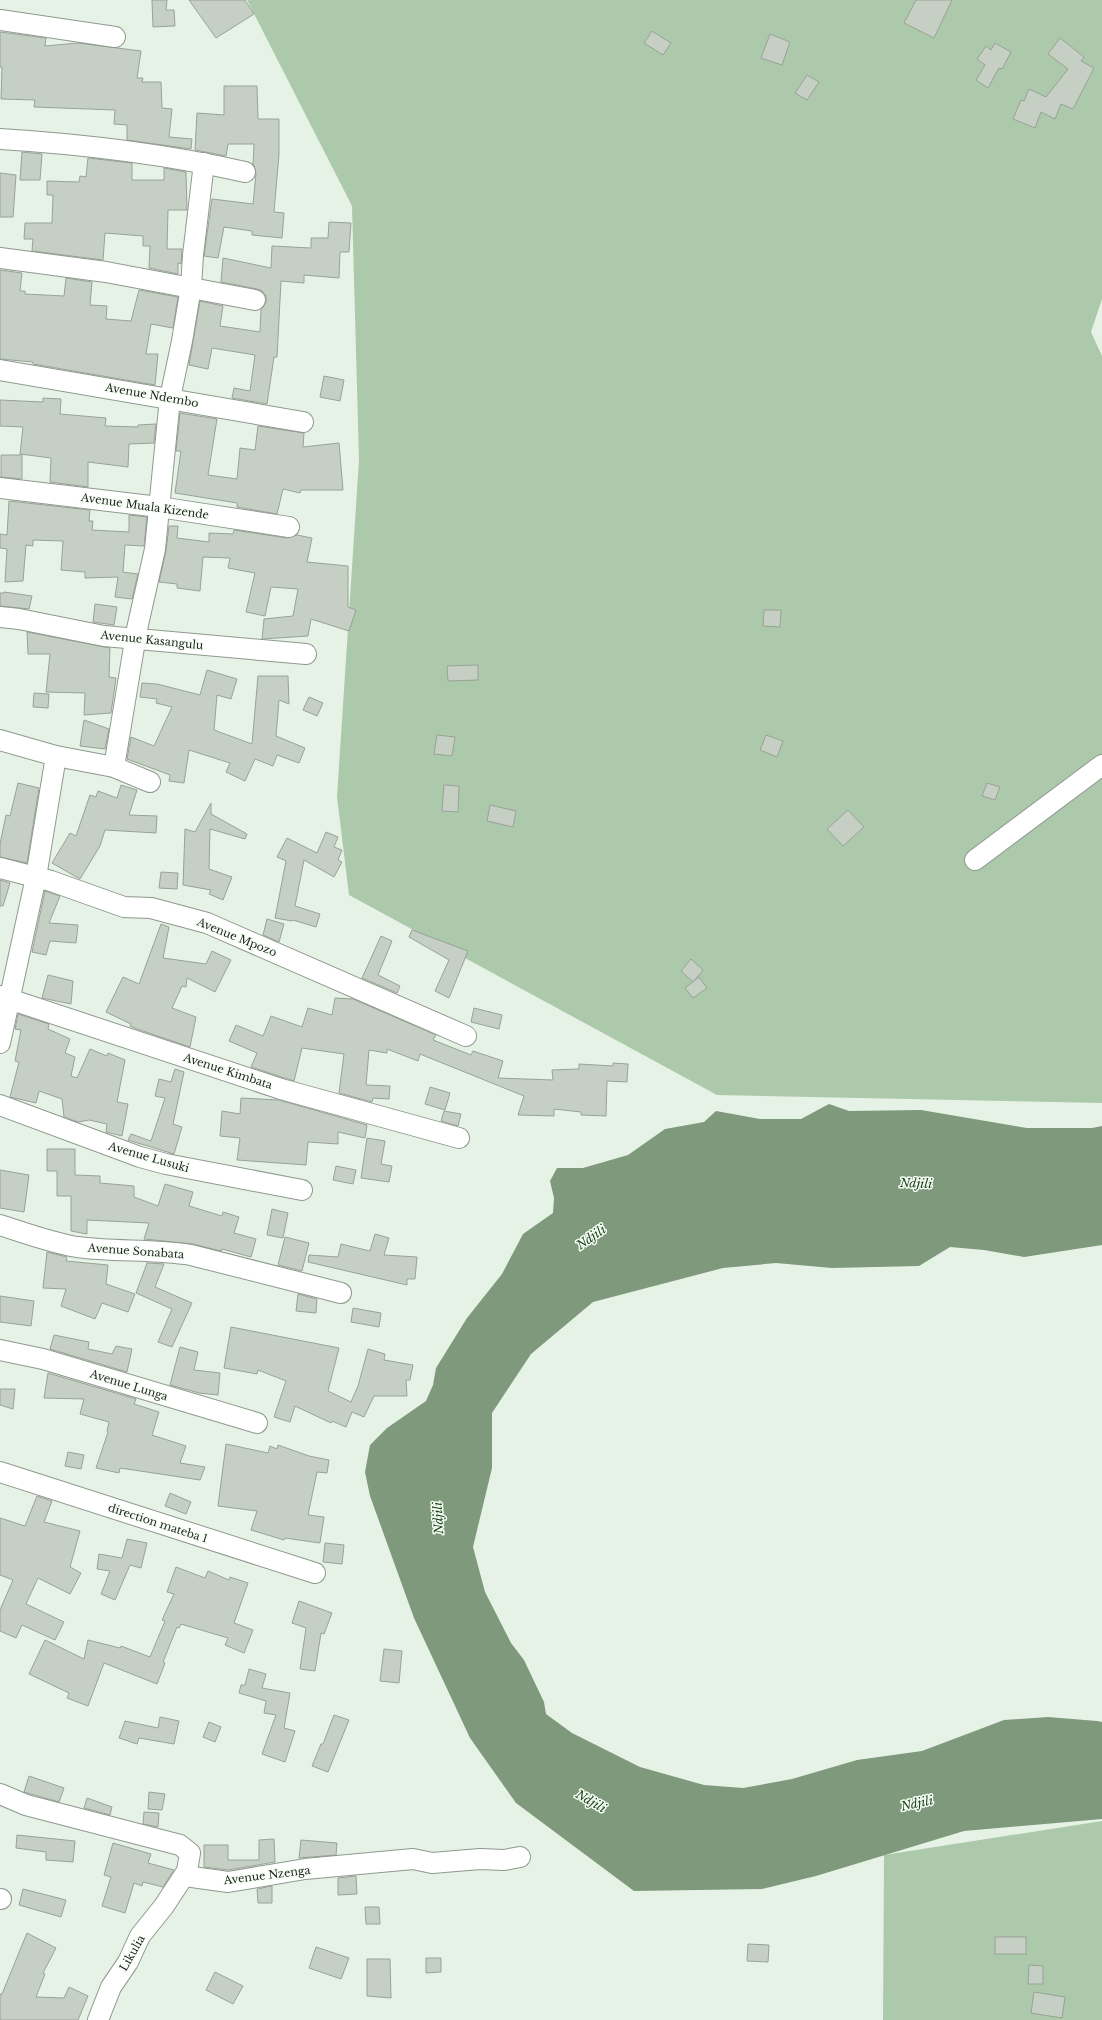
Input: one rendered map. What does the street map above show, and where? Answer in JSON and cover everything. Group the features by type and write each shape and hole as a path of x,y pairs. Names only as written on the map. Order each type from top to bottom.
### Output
{"street":[{"path":"0,20 115,37"},
{"path":"0,139 61,143 204,163 245,172"},
{"path":"114,767 136,640 155,549 170,398 191,287 193,256 204,163"},
{"path":"0,258 106,272 255,300"},
{"name":"Avenue Ndembo","path":"0,370 303,422"},
{"name":"Avenue Muala Kizende","path":"0,488 159,507 289,527"},
{"name":"Avenue Kasangulu","path":"0,617 19,619 104,636 136,640 306,654"},
{"path":"0,740 56,756 114,767 150,782"},
{"path":"0,1044 4,997 36,877 56,756"},
{"path":"975,860 1102,765"},
{"name":"Avenue Mpozo","path":"0,868 36,877 124,907 151,908 207,923 466,1036"},
{"name":"Avenue Kimbata","path":"4,997 281,1089 458,1138"},
{"name":"Avenue Lusuki","path":"0,1105 140,1157 189,1169 302,1190"},
{"name":"Avenue Sonabata","path":"0,1225 76,1247 127,1252 171,1252 191,1255 342,1293"},
{"name":"Avenue Lunga","path":"0,1350 43,1359 257,1423"},
{"name":"direction mateba 1","path":"0,1472 316,1573"},
{"path":"0,1794 26,1805 180,1845 190,1853 187,1871"},
{"name":"Avenue Nzenga","path":"187,1871 192,1877 228,1882 305,1869 414,1858 432,1863 480,1859 504,1860 520,1857"},
{"name":"Likulia","path":"98,2020 111,1987 128,1962 140,1936 164,1906 187,1871"}],"shaded area":[{"path":"247,0 1102,0 1102,299 1091,332 1102,356 1102,1103 717,1095 349,895 337,797 359,460 352,206"},
{"path":"1102,1821 1102,2020 883,2020 884,1855"}],"water":[{"name":"Ndjili","path":"829,1104 849,1111 921,1110 1027,1128 1092,1128 1102,1126 1102,1245 1024,1257 984,1250 950,1247 919,1266 832,1268 776,1263 723,1268 593,1302 531,1354 492,1413 492,1468 473,1547 485,1592 511,1643 524,1660 544,1702 546,1714 572,1733 640,1767 704,1785 743,1788 792,1779 857,1760 922,1751 1004,1720 1048,1717 1097,1721 1102,1722 1102,1819 964,1831 816,1876 762,1889 634,1891 516,1803 470,1738 414,1618 370,1496 365,1472 370,1445 387,1428 426,1401 433,1385 436,1368 467,1318 502,1274 523,1234 553,1213 554,1198 550,1181 557,1168 583,1168 628,1155 665,1129 704,1122 716,1111 760,1119 801,1119"}],"building":[{"path":"152,0 167,0 166,10 174,10 175,26 153,27"},
{"path":"189,0 245,0 254,14 216,38"},
{"path":"916,0 952,0 934,38 904,23"},
{"path":"652,31 671,43 663,55 644,43"},
{"path":"0,32 46,38 45,46 78,43 141,51 137,78 143,78 142,82 161,82 162,108 172,109 169,137 192,139 191,149 127,140 127,125 114,124 115,110 34,107 35,100 1,99 2,67 0,67"},
{"path":"770,34 790,42 782,65 761,58"},
{"path":"1060,38 1084,57 1081,61 1094,68 1073,109 1061,104 1055,119 1041,112 1035,128 1013,119 1021,100 1024,101 1029,89 1046,97 1068,69 1048,54"},
{"path":"995,43 1011,52 1002,69 999,68 988,88 976,80 985,65 977,59 986,46 991,50"},
{"path":"807,75 819,82 807,100 795,93"},
{"path":"224,86 257,86 258,119 279,119 279,154 274,212 284,213 282,238 252,235 252,231 224,227 218,258 204,256 212,199 253,204 256,174 253,164 254,144 228,144 226,156 195,150 197,113 224,115"},
{"path":"22,152 42,154 40,180 20,180"},
{"path":"88,158 132,163 132,180 164,180 164,168 186,172 187,210 168,210 167,249 182,249 181,264 178,263 178,274 149,268 150,246 143,246 143,236 105,233 103,260 32,251 33,239 24,239 25,223 52,223 53,195 47,195 47,181 79,182 80,176 86,177"},
{"path":"0,173 16,175 13,217 0,217"},
{"path":"329,222 351,223 349,252 340,252 339,278 304,275 304,283 281,281 277,357 274,357 267,404 232,398 234,388 250,391 255,355 212,348 208,369 189,365 200,301 223,306 220,326 260,332 261,309 266,302 266,296 262,291 257,289 221,282 223,258 271,268 272,246 311,248 311,238 328,238"},
{"path":"0,270 22,273 20,291 25,291 25,294 64,296 66,278 92,282 90,305 107,306 106,319 131,321 139,290 178,297 173,328 151,324 146,354 158,354 155,385 33,364 33,362 0,359"},
{"path":"324,376 344,380 340,401 320,397"},
{"path":"43,398 61,399 60,414 106,418 105,426 138,427 138,425 156,424 154,443 129,444 128,467 88,462 88,487 50,482 51,458 20,454 23,427 0,426 0,400 43,402"},
{"path":"180,413 217,419 208,475 237,479 240,448 255,450 258,426 304,433 303,447 339,443 343,490 301,490 300,493 283,489 277,514 237,507 237,503 175,493 181,451 176,451"},
{"path":"1,455 22,455 22,479 1,477"},
{"path":"9,501 90,510 89,521 93,521 92,530 129,532 129,515 147,517 144,546 125,545 123,572 138,574 132,599 115,597 118,577 85,578 85,572 61,570 63,541 33,540 33,546 26,545 23,581 5,582 7,549 0,548 0,534 7,535"},
{"path":"169,526 178,526 177,538 209,542 209,533 233,534 234,530 287,538 297,535 312,538 307,562 348,566 348,607 356,610 349,631 311,619 308,636 262,639 264,619 293,616 298,589 271,587 265,616 246,612 255,573 228,568 230,558 203,557 200,591 177,588 177,584 159,582 166,551"},
{"path":"4,592 32,596 29,609 0,606 0,593"},
{"path":"95,604 117,607 114,625 93,622"},
{"path":"764,610 781,610 780,627 763,626"},
{"path":"27,632 110,648 109,677 116,678 111,713 84,715 85,693 46,692 50,654 28,654"},
{"path":"478,665 478,680 448,681 447,666"},
{"path":"207,670 237,679 231,699 217,695 214,730 252,744 258,676 288,676 289,704 279,700 276,736 305,748 299,763 277,755 273,766 255,759 245,781 226,772 230,763 189,750 184,783 169,781 170,775 127,759 131,737 154,746 172,707 156,703 157,699 140,697 142,683 157,684 200,695"},
{"path":"34,693 49,694 48,708 33,707"},
{"path":"309,697 323,703 317,716 303,710"},
{"path":"84,720 109,729 105,749 80,746"},
{"path":"437,735 455,737 452,756 434,754"},
{"path":"766,735 783,741 777,757 760,750"},
{"path":"18,783 39,788 27,863 0,857 0,844 6,815 10,816"},
{"path":"987,783 1000,787 995,800 982,796"},
{"path":"121,785 137,790 129,815 157,816 156,833 105,830 100,846 80,879 52,863 70,833 76,836 90,795 96,797 98,791 117,798"},
{"path":"444,785 459,786 458,812 442,811"},
{"path":"211,803 211,814 247,834 245,839 210,829 209,869 232,877 223,900 209,894 211,890 183,885 185,829 195,832"},
{"path":"490,805 516,811 513,827 487,821"},
{"path":"848,810 864,827 843,846 827,829"},
{"path":"326,832 338,837 334,847 342,850 338,860 342,862 334,877 304,860 295,906 320,914 316,927 293,920 275,918 286,861 277,857 287,838 317,853"},
{"path":"161,872 178,873 177,889 159,888"},
{"path":"0,880 10,883 3,906 0,906"},
{"path":"45,891 60,896 49,923 78,925 76,943 50,941 46,955 32,952"},
{"path":"267,919 284,924 279,942 263,935"},
{"path":"161,924 169,927 163,958 206,964 212,951 231,960 215,992 187,978 186,987 182,986 172,1008 196,1017 190,1047 137,1029 130,1026 131,1024 106,1012 123,977 139,984"},
{"path":"412,930 468,951 449,998 435,991 449,960 409,937"},
{"path":"381,936 392,941 378,975 400,986 397,993 362,978"},
{"path":"691,959 703,970 693,982 681,971"},
{"path":"48,975 73,981 71,1004 42,998"},
{"path":"699,977 707,988 693,998 685,988"},
{"path":"335,998 353,999 436,1035 433,1040 471,1055 473,1051 503,1061 498,1078 553,1080 552,1070 579,1069 579,1064 613,1066 613,1063 628,1064 627,1082 607,1081 606,1116 581,1115 581,1112 554,1109 554,1116 518,1115 524,1096 420,1054 418,1061 387,1049 387,1053 369,1050 366,1085 390,1086 389,1099 373,1098 372,1102 339,1093 344,1054 302,1048 294,1081 251,1067 257,1053 229,1041 236,1025 263,1036 271,1016 302,1027 308,1008 332,1015"},
{"path":"474,1008 502,1015 499,1029 471,1022"},
{"path":"18,1014 49,1024 48,1029 70,1039 65,1053 75,1057 71,1076 77,1078 90,1049 107,1056 108,1053 125,1060 117,1102 128,1104 122,1136 106,1132 107,1124 89,1120 78,1122 64,1117 62,1099 39,1091 36,1103 10,1097 19,1062 15,1061 21,1030 15,1029"},
{"path":"175,1069 184,1072 173,1124 182,1127 174,1154 128,1140 131,1134 151,1141 165,1098 155,1096 159,1079 171,1082"},
{"path":"430,1087 450,1093 445,1110 425,1104"},
{"path":"241,1098 279,1100 367,1125 365,1138 338,1132 338,1144 308,1142 306,1165 237,1160 240,1138 220,1136 222,1111 240,1114"},
{"path":"444,1111 461,1114 458,1126 441,1121"},
{"path":"367,1138 385,1141 381,1164 392,1166 389,1182 361,1178"},
{"path":"47,1149 75,1149 75,1175 100,1176 100,1183 134,1186 134,1197 158,1206 165,1184 193,1192 189,1206 222,1216 223,1212 239,1217 234,1233 256,1239 251,1257 222,1249 221,1251 193,1244 144,1239 149,1223 87,1220 87,1234 71,1231 71,1196 57,1196 57,1171 47,1171"},
{"path":"336,1166 356,1170 353,1184 333,1180"},
{"path":"0,1170 29,1175 24,1212 0,1208"},
{"path":"272,1209 288,1213 283,1238 267,1235"},
{"path":"375,1234 389,1238 384,1255 417,1257 415,1279 407,1279 407,1285 308,1262 309,1255 338,1257 341,1244 370,1251"},
{"path":"285,1237 309,1243 302,1271 278,1265"},
{"path":"47,1252 67,1257 66,1261 108,1265 106,1284 135,1294 128,1312 102,1303 95,1319 61,1306 66,1289 43,1288"},
{"path":"147,1263 164,1264 155,1287 192,1303 172,1347 158,1342 172,1309 136,1293"},
{"path":"298,1294 317,1299 316,1313 296,1311"},
{"path":"0,1296 34,1301 31,1326 0,1322"},
{"path":"353,1308 381,1313 379,1327 351,1322"},
{"path":"231,1327 339,1348 328,1391 351,1402 358,1386 368,1349 385,1354 384,1360 413,1365 410,1380 406,1380 407,1396 374,1396 364,1417 352,1412 346,1427 332,1421 331,1423 295,1406 290,1422 274,1417 286,1381 258,1370 257,1374 224,1368"},
{"path":"54,1335 89,1342 88,1349 112,1354 116,1346 132,1349 127,1372 50,1349"},
{"path":"180,1347 198,1352 194,1370 220,1373 218,1395 199,1393 170,1385"},
{"path":"48,1373 136,1399 134,1404 159,1412 152,1435 186,1446 180,1463 205,1467 200,1480 120,1468 119,1473 96,1468 108,1432 109,1422 80,1414 84,1399 44,1398"},
{"path":"0,1389 15,1389 13,1409 0,1405"},
{"path":"226,1444 268,1453 270,1446 277,1449 278,1445 309,1456 329,1460 327,1473 317,1472 308,1515 324,1517 320,1543 285,1538 284,1540 251,1530 257,1511 218,1506"},
{"path":"68,1452 84,1455 81,1469 65,1466"},
{"path":"170,1493 191,1502 186,1514 165,1506"},
{"path":"37,1496 52,1501 44,1522 80,1531 70,1567 81,1573 70,1594 38,1578 26,1604 64,1622 55,1640 22,1625 16,1638 0,1631 0,1610 13,1580 0,1575 0,1518 25,1526"},
{"path":"127,1539 147,1543 141,1568 130,1565 115,1600 101,1594 110,1571 97,1569 99,1554 122,1558"},
{"path":"325,1543 344,1545 342,1564 323,1562"},
{"path":"176,1567 205,1578 208,1571 229,1580 230,1577 248,1583 234,1623 253,1630 244,1653 225,1645 228,1638 181,1624 179,1628 177,1627 163,1662 165,1663 157,1684 104,1663 88,1706 67,1698 69,1693 29,1674 45,1640 84,1659 88,1640 120,1648 121,1646 150,1657 165,1621 162,1620 174,1594 167,1592"},
{"path":"299,1601 332,1613 324,1634 321,1633 315,1671 300,1669 306,1628 292,1623"},
{"path":"384,1649 402,1651 399,1683 380,1681"},
{"path":"249,1669 266,1674 262,1688 290,1693 284,1728 295,1731 285,1762 262,1754 276,1715 264,1713 266,1701 239,1693 241,1685 245,1685"},
{"path":"334,1715 349,1720 328,1772 312,1766 321,1744 323,1744"},
{"path":"160,1717 179,1721 174,1744 139,1738 137,1744 119,1738 125,1721 158,1728"},
{"path":"209,1722 221,1727 215,1742 203,1737"},
{"path":"29,1776 64,1788 59,1802 24,1792"},
{"path":"149,1792 165,1794 162,1810 148,1809"},
{"path":"87,1798 112,1807 110,1815 84,1808"},
{"path":"144,1812 159,1813 158,1827 143,1824"},
{"path":"17,1835 75,1841 73,1862 46,1860 46,1852 16,1848"},
{"path":"274,1839 275,1862 228,1870 204,1867 204,1845 228,1845 228,1860 259,1860 259,1840"},
{"path":"301,1840 337,1843 336,1855 299,1858"},
{"path":"113,1843 151,1854 148,1863 174,1870 163,1887 143,1882 142,1886 134,1883 125,1913 102,1906 111,1877 104,1875"},
{"path":"356,1876 357,1894 338,1895 338,1878"},
{"path":"272,1886 272,1903 258,1903 257,1889"},
{"path":"23,1889 66,1900 61,1917 19,1905"},
{"path":"365,1907 379,1907 380,1924 366,1924"},
{"path":"27,1933 56,1948 43,1973 45,1974 36,1997 64,1998 69,1987 88,1996 78,2020 0,2020 0,1994 2,1994"},
{"path":"995,1937 1026,1937 1026,1954 995,1954"},
{"path":"748,1944 769,1945 768,1962 747,1961"},
{"path":"316,1947 349,1958 341,1979 309,1968"},
{"path":"426,1958 441,1958 441,1972 426,1973"},
{"path":"367,1959 390,1959 391,1998 367,1996"},
{"path":"1029,1965 1043,1966 1043,1984 1028,1984"},
{"path":"215,1972 243,1986 233,2004 206,1990"},
{"path":"1034,1992 1065,1997 1062,2018 1031,2013"}]}
